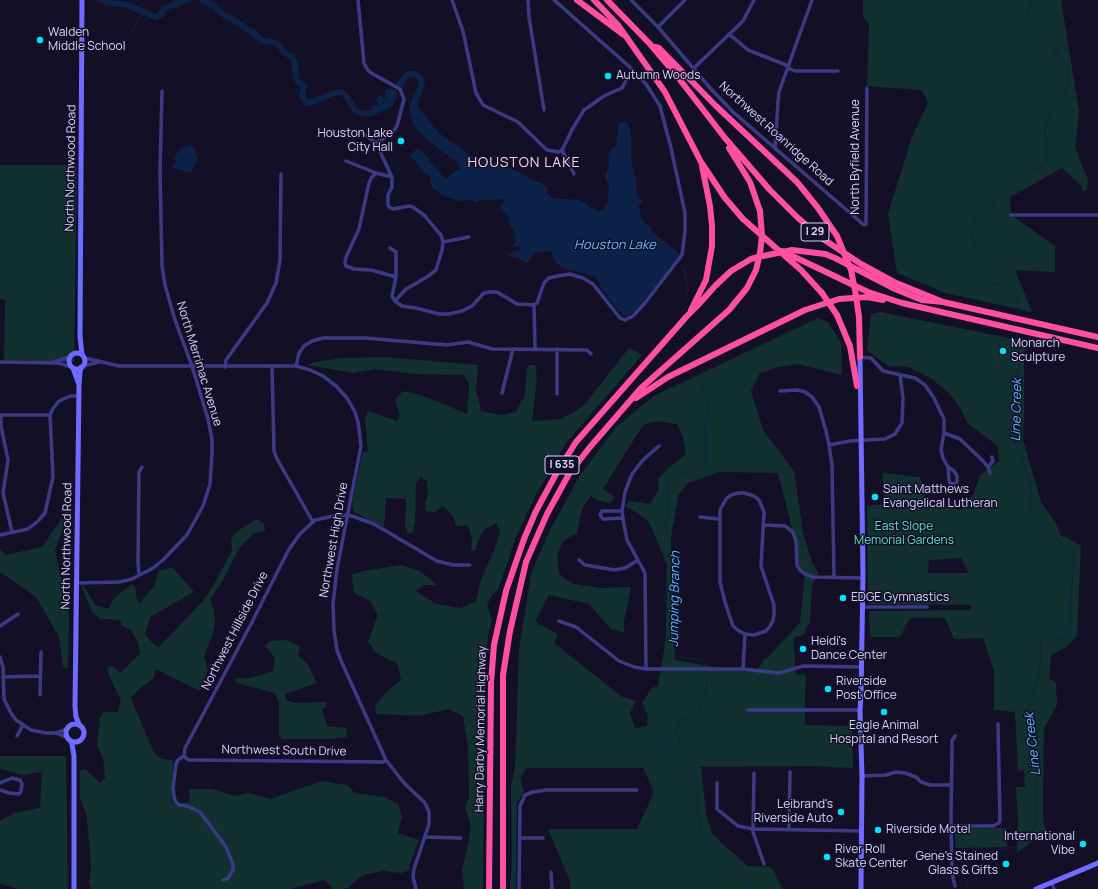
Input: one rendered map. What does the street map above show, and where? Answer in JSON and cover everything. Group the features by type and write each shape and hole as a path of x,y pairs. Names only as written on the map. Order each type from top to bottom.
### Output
{"highway":[{"path":"577,0 627,37"},
{"name":"I 29","path":"594,0 627,37 665,92 701,162 731,205 754,229 776,248 868,292 902,303 1031,334 1098,348"},
{"name":"I 29","path":"607,0 650,44 742,159 769,189 820,237 861,264 894,282 943,302 1034,324 1098,337"},
{"path":"650,44 659,48 716,106 797,182 818,208 837,236 851,270 856,290 859,317 860,357"},
{"path":"628,403 641,388 729,310 748,288 756,270 762,236 760,211 750,182 722,138 715,124"},
{"path":"687,316 706,280 712,246 710,206 701,162"},
{"path":"776,248 802,270 822,293 837,315 850,346 854,361 857,386"},
{"path":"687,316 731,271 751,259 792,250 825,254 895,289 922,300 943,302"},
{"path":"628,403 668,377 805,310 839,299 867,297 902,303"},
{"name":"Harry Darby Memorial Highway","path":"489,889 491,682 494,645 506,591 514,565 536,511 576,442 687,316"},
{"name":"Harry Darby Memorial Highway","path":"503,889 503,675 510,631 526,562 547,514 569,474 628,403"}],"street":[{"name":"North Northwood Road","path":"82,0 80,336 83,356"},
{"path":"358,0 364,63 371,73 400,89 404,99 397,126 390,136 376,143"},
{"path":"452,0 463,31 476,93 483,105 518,122 547,150 559,152 562,150 584,110 604,96 622,88 632,69"},
{"path":"528,0 529,17 544,110"},
{"path":"534,349 534,305 537,302 544,283 550,278 570,274 583,278 594,284 620,318 623,320 631,318 682,255 685,231 685,212 660,106 646,84 632,69 554,0"},
{"name":"Northwest Roanridge Road","path":"631,0 658,26 727,107 864,225"},
{"path":"658,26 684,0"},
{"path":"694,68 743,21 754,0"},
{"path":"775,149 779,92 812,0"},
{"path":"729,34 736,42 748,50 786,65 788,68 797,71 838,71"},
{"name":"North Byfield Avenue","path":"864,225 866,224 867,88"},
{"name":"North Merrimac Avenue","path":"77,583 119,582 132,579 163,560 187,535 199,515 207,495 211,472 212,439 208,419 192,366 173,313 165,285 162,266 160,171 162,91"},
{"path":"362,132 376,143 392,177 392,187 388,195 388,204 390,207 393,209 409,206 414,207 425,216 441,235 443,242 436,270 406,289 395,302"},
{"path":"562,150 574,174"},
{"path":"346,161 376,173 392,177"},
{"path":"376,173 369,183 360,229 346,256 345,263 346,266 354,269 371,270 396,276"},
{"path":"225,367 226,360 267,303 276,284 280,260 281,174"},
{"path":"1011,215 1098,215"},
{"path":"443,242 469,237"},
{"path":"390,248 396,252 396,276 392,296 395,302 402,306 439,314 449,314 462,311 472,306 484,293 490,292 497,292 517,304 534,305"},
{"name":"North Northwood Road","path":"71,355 78,345 80,336"},
{"path":"51,363 78,352 83,356 99,362 119,366 296,366 299,353 304,346 312,341 323,338 365,338 447,345 468,342 486,348 588,350 591,354"},
{"path":"502,393 513,349"},
{"path":"557,349 557,394"},
{"path":"71,355 68,361 72,367"},
{"path":"82,367 85,362 83,356"},
{"path":"861,889 862,776 860,710 863,578 860,357 871,358 884,371 915,378 925,385 941,411 944,419 944,433 941,450 948,467"},
{"path":"0,362 64,364 78,369 99,362"},
{"name":"Northwest High Drive","path":"296,366 316,373 330,381 347,398 355,412 360,430 361,446 334,591 333,617 335,638 342,663 386,760 404,783 427,807 430,819 414,869 416,889"},
{"name":"North Northwood Road","path":"72,367 79,386"},
{"name":"North Northwood Road","path":"80,726 76,717 75,706 79,386 82,367"},
{"path":"272,367 274,451 313,522 328,517 348,516 374,524 437,560 453,565 470,565"},
{"path":"829,445 850,441 861,442 885,440 895,434 902,423 903,398 900,375"},
{"path":"857,386 858,407 860,414"},
{"path":"780,391 797,390 808,394 819,407 829,445 832,472 834,578"},
{"path":"0,535 28,529 45,513 53,477 50,415 59,401 70,396 79,396"},
{"path":"12,532 2,484 8,460 1,426 1,415 50,415"},
{"path":"944,433 954,436 960,440 988,467 990,473"},
{"path":"646,670 645,578 638,560 627,540 622,511 625,492 632,474 643,460 659,446"},
{"path":"988,467 993,461 992,457"},
{"path":"140,575 138,562 139,472 142,467"},
{"path":"744,493 754,496 759,500 764,512 761,566 774,605 774,617 766,631 754,635 745,634 738,631 733,626 721,589 719,519 720,510 726,499 731,496 744,493"},
{"path":"622,511 602,511 600,515 603,519 623,518"},
{"path":"700,517 719,519"},
{"name":"Northwest Hillside Drive","path":"224,880 228,878 233,864 226,848 200,812 187,806 179,805 175,801 173,789 176,764 178,760 184,756 185,748 288,551 299,535 313,522"},
{"path":"764,524 780,525 789,529 795,537 796,561 800,570 809,576 826,578 863,578"},
{"path":"579,560 585,564 615,570 625,568 638,560"},
{"path":"862,607 926,607"},
{"path":"0,626 18,614"},
{"path":"559,621 576,627 619,661 629,666 646,670 743,669 779,673 803,666 862,667"},
{"path":"743,669 745,634"},
{"path":"40,695 41,652"},
{"path":"0,657 3,667 3,690 7,706 16,720 38,732 56,733 78,741"},
{"path":"3,677 40,676"},
{"name":"North Northwood Road","path":"68,728 72,722 75,706"},
{"path":"748,710 860,710"},
{"path":"56,733 75,724 80,726 83,733 78,741 74,756"},
{"path":"952,826 993,826 999,823 998,724"},
{"path":"17,736 23,725"},
{"path":"68,728 68,738 72,744 74,756 74,889"},
{"path":"955,736 952,742 952,873 955,886"},
{"name":"Northwest South Drive","path":"184,756 192,760 382,762 386,760"},
{"path":"789,830 790,772"},
{"path":"862,776 886,775 896,772 905,773 916,777 921,782 930,785 952,785"},
{"path":"754,773 752,829 764,864"},
{"path":"0,783 16,778 20,780 22,788 18,794 0,790"},
{"path":"716,783 716,806 718,810 738,826 752,829 861,831"},
{"path":"519,889 520,806 524,797 529,793 546,790 637,790"},
{"path":"425,837 461,838"},
{"path":"520,838 543,838"},
{"path":"1036,889 1098,864"},
{"path":"551,872 552,889"},
{"path":"1052,882 1054,889"}],"green space":[{"path":"863,0 1061,0 1079,111 1075,148 1088,180 1087,190 1083,192 1081,185 1062,168 1010,197 1011,215 1055,246 1055,272 1015,270 1032,312 946,293 897,273 888,214 912,137 928,103 922,90 867,86 869,24 863,17"},
{"path":"0,165 77,165 74,362 4,360 5,300 0,299"},
{"name":"East Slope Memorial Gardens","path":"880,312 1024,341 1023,440 1041,502 1056,524 1061,536 1066,537 1081,546 1077,636 1066,647 1051,655 1049,678 1056,683 1057,705 1044,728 1043,808 1044,824 1049,837 1038,837 1017,853 1018,823 1016,787 1025,787 1024,771 1018,770 1015,712 994,710 994,671 983,638 954,639 945,618 910,618 900,637 870,637 869,611 971,610 971,605 868,604 867,506 883,504 884,489 882,473 920,477 929,506 954,508 962,511 961,504 973,495 980,475 999,461 998,446 968,424 959,406 949,393 932,379 909,367 888,366 867,350 871,314","holes":["961,558 969,573 928,573 929,560"]},
{"path":"818,318 828,322 841,343 842,375 799,364 778,367 760,373 751,391 763,430 794,471 803,533 812,562 818,573 812,586 810,623 806,627 805,634 793,638 796,675 806,674 805,725 852,726 853,768 809,766 701,767 707,819 712,833 747,866 771,867 783,889 570,889 570,881 548,829 637,829 654,792 643,768 526,768 520,778 524,792 517,803 516,889 510,889 512,861 511,787 515,768 519,649 531,574 549,532 579,477 616,427 654,396","holes":["656,421 677,424 683,436 686,454 667,469 658,479 659,489 650,504 629,501 625,506 649,522 667,564 666,638 658,686 652,688 642,702 648,716 647,726 635,728 630,713 636,701 622,697 554,643 558,634 535,622 549,595 589,604 611,629 624,633 624,621 631,587 601,588 574,584 565,579 559,573 557,555 564,540 577,533 582,509 591,496 601,501 610,503 615,497 603,489 643,425","719,472 778,473 793,532 796,556 800,570 805,574 800,623 768,657 763,660 756,670 727,669 675,660 671,538 678,496 688,483"]},
{"path":"629,348 642,355 566,443 536,495 516,537 498,590 492,595 487,605 492,620 488,636 485,674 483,889 464,889 462,869 471,827 465,806 469,797 468,746 463,716 448,709 420,716 376,714 375,705 401,680 397,663 375,652 368,641 378,615 370,601 354,593 352,575 363,571 401,565 420,571 437,585 424,585 416,591 436,604 461,608 476,601 481,580 495,548 500,531 496,523 484,530 475,551 471,551 472,539 468,525 456,526 453,516 443,506 435,512 426,511 425,505 428,493 427,481 421,477 416,484 415,523 412,534 408,533 405,527 406,499 386,498 384,527 355,513 352,504 363,451 368,452 365,418 368,411 397,421 400,416 395,399 403,391 421,395 467,414 469,384 464,375 415,374 375,369 353,373 308,365 315,362 342,358 384,357 478,365 476,390 481,411 501,415 516,412 525,395 527,367 530,365 535,365 537,377 532,421 561,419 575,412 585,404"},
{"path":"71,505 70,518 59,538 55,551 69,615 68,669 63,667 59,637 36,597 0,572 0,548 5,555 42,547"},
{"path":"257,519 264,523 265,531 254,533 240,547 223,580 210,600 214,610 215,621 213,633 204,656 208,670 200,691 155,669 154,678 139,689 131,698 155,754 162,759 173,760 172,801 174,804 190,802 189,789 212,789 234,796 249,793 270,799 322,781 347,785 355,793 385,797 398,804 402,817 398,833 419,840 409,866 410,870 401,873 384,871 362,875 348,888 342,889 333,889 325,880 290,889 91,889 89,883 91,869 90,849 86,813 80,799 80,771 85,769 100,783 105,778 103,758 97,745 100,718 104,712 118,712 121,701 107,668 112,666 121,673 140,653 138,642 131,630 122,626 120,620 100,619 92,612 82,588 83,585 95,605 108,609 115,597 132,584 135,587 137,600 140,603 154,586 159,571 172,567 194,592 150,617 145,635 158,648 203,601 232,551 231,540 236,532"},
{"path":"286,640 300,646 298,656 307,663 317,683 285,694 286,700 294,703 326,702 327,706 322,709 327,726 346,728 347,737 329,739 282,739 279,734 279,703 275,693 236,683 235,678 251,678 273,671 275,658 265,646 270,641"},
{"path":"0,756 66,756 68,889 19,889 0,884 0,821 14,813 40,808 42,772 23,775 0,769"},
{"path":"1007,828 1007,847 956,848 955,829"}],"water":[{"path":"385,90 396,90 397,94 392,106 382,112 371,112 373,105 379,105 376,100 379,95 385,98"},
{"name":"Houston Lake","path":"413,95 419,97 418,107 439,133 474,158 497,163 519,172 537,182 540,182 547,187 547,193 552,198 580,200 596,211 603,209 606,205 609,192 605,178 609,164 608,155 612,148 616,145 618,124 626,121 631,134 631,158 637,186 636,193 642,200 642,202 638,204 640,214 645,224 651,226 652,232 680,255 671,266 668,267 667,272 638,307 631,314 623,316 602,290 599,282 594,276 568,270 559,265 555,262 551,251 536,252 527,263 515,257 513,258 508,255 515,251 519,251 520,248 513,245 516,241 513,229 510,226 509,218 500,208 505,200 497,199 485,201 481,199 476,202 471,200 459,201 442,195 430,184 431,177 423,172 416,162 410,157 415,150 418,149 422,151 446,178 460,168 460,165 428,140 414,126 409,110"},
{"path":"191,145 197,156 197,161 191,173 173,168 176,161 174,158 176,154 184,147"}],"waterway":[{"name":"Jumping Branch","path":"101,0 109,3 124,4 156,17 160,15 164,8 188,0"},
{"name":"Jumping Branch","path":"202,0 214,6 225,16 229,17 255,34 262,41 270,41 278,44 285,53 292,57 295,63 296,79 304,87 302,95 306,103 341,92 347,97 355,111 365,114 374,112 378,109"},
{"name":"Line Creek","path":"1019,317 1019,305 1016,295 1004,284 992,283 985,279 972,236 975,219 992,208 997,198 1017,176 1026,171 1042,167 1047,163 1045,129 1051,114 1065,95 1069,71 1068,66 1058,57 1054,50 1049,47 1028,15 1031,0"},
{"path":"109,53 130,34 139,18 146,13"},
{"name":"Line Creek","path":"1054,50 1064,47 1067,48 1069,55 1068,65"},
{"name":"Jumping Branch","path":"399,85 408,74 415,74 420,78 422,82 421,87 415,101"},
{"name":"Jumping Branch","path":"679,262 684,269 687,284 686,300"},
{"name":"Line Creek","path":"968,889 963,870 964,861 970,856 978,853 1016,847 1026,841 1034,829 1037,818 1037,764 1029,706 1033,697 1041,660 1040,643 1043,638 1048,636 1060,640 1065,639 1068,634 1070,624 1070,607 1075,554 1060,543 1052,532 1040,525 1032,516 1029,508 1031,488 1022,458 1015,444 1020,421 1015,399 1019,367 1017,332"},
{"name":"Jumping Branch","path":"701,380 709,413 705,426 705,459 707,471 703,475 696,476 691,473 678,473 672,476 667,484 669,507 666,534 676,544 674,652 676,656 681,658 697,659 707,665"},
{"name":"Jumping Branch","path":"707,674 706,695 698,714 691,718 678,721 676,729 680,743 678,747 669,748 659,742 655,743 659,751 669,761 698,779 698,812 701,830 711,848 750,884 751,889"}],"place":[{"name":"Walden Middle School","path":"40,40"},
{"name":"Autumn Woods","path":"608,76"},
{"name":"Houston Lake City Hall","path":"401,141"},
{"name":"Monarch Sculpture","path":"1003,351"},
{"name":"Saint Matthews Evangelical Lutheran","path":"875,497"},
{"name":"EDGE Gymnastics","path":"843,598"},
{"name":"Heidi's Dance Center","path":"803,649"},
{"name":"Riverside Post Office","path":"828,689"},
{"name":"Eagle Animal Hospital and Resort","path":"884,712"},
{"name":"Leibrand's Riverside Auto","path":"841,812"},
{"name":"Riverside Motel","path":"878,830"},
{"name":"International Vibe","path":"1083,844"},
{"name":"River Roll Skate Center","path":"827,857"},
{"name":"Gene's Stained Glass & Gifts","path":"1006,864"}],"district":[{"name":"HOUSTON LAKE","path":"524,163"}]}
